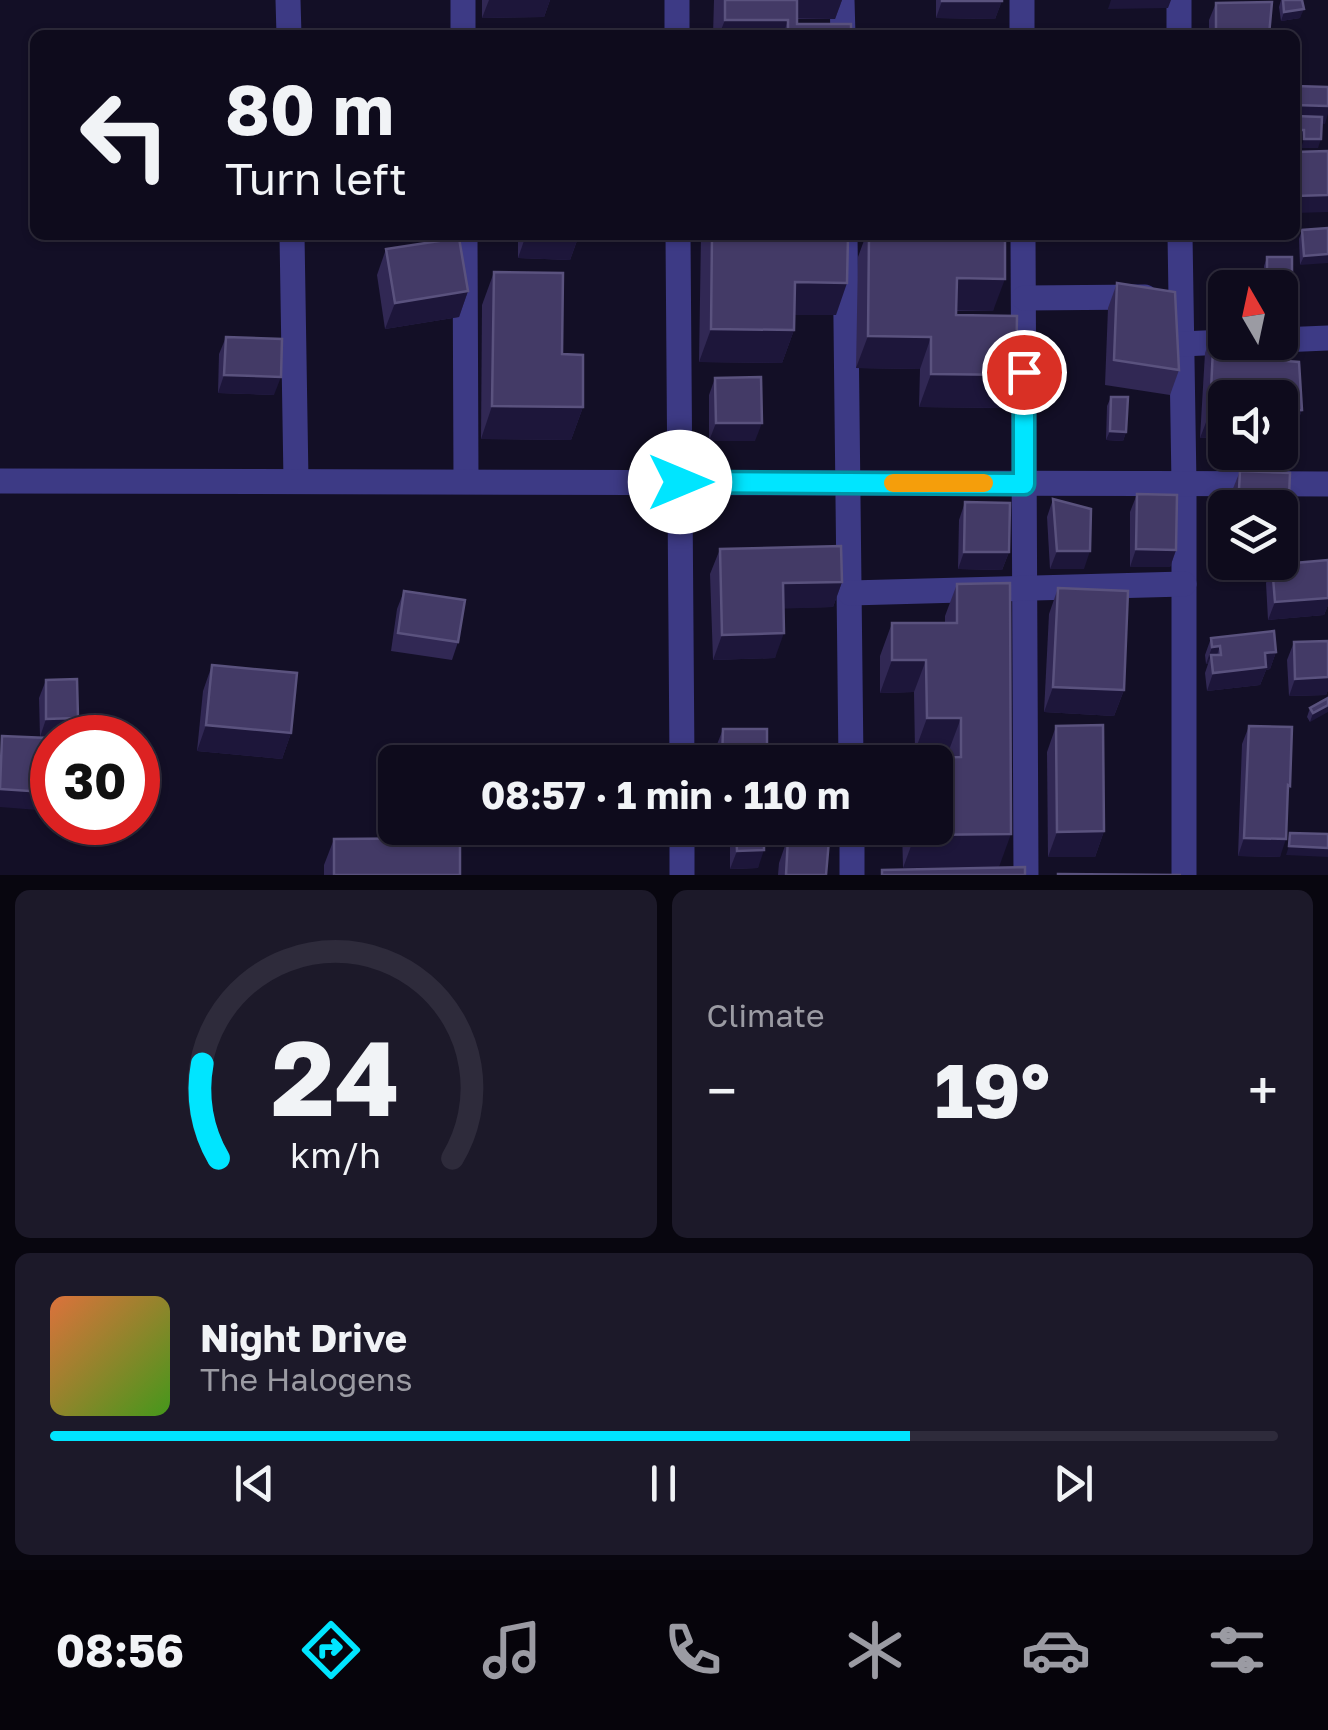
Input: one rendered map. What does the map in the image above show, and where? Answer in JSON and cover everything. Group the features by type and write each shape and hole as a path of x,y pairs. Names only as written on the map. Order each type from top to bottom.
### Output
{"street":[{"path":"288,0 289,30"},
{"path":"463,0 463,30"},
{"path":"677,0 677,30"},
{"path":"842,0 843,30"},
{"path":"1022,0 1022,30"},
{"path":"1179,0 1179,30"},
{"path":"292,240 296,481"},
{"path":"464,240 466,482"},
{"path":"678,240 682,745"},
{"path":"846,240 852,745"},
{"path":"1024,240 1026,875"},
{"path":"1180,240 1184,875"},
{"path":"1024,298 1180,296"},
{"path":"1298,339 1328,338"},
{"path":"1182,344 1208,343"},
{"path":"0,481 1328,484"},
{"path":"850,593 1184,584"},
{"path":"682,845 682,875"},
{"path":"852,845 852,875"}],"building":[{"path":"725,0 797,0 797,24 851,24 851,30 788,30 788,20 725,20"},
{"path":"1283,0 1302,0 1304,9 1284,12"},
{"path":"1272,2 1269,30 1216,30 1216,3"},
{"path":"1300,86 1328,87 1328,106 1300,105"},
{"path":"1300,116 1322,117 1321,139 1304,139 1304,130 1300,130"},
{"path":"1328,151 1328,195 1300,196 1300,152"},
{"path":"1328,228 1328,254 1304,256 1302,230"},
{"path":"459,240 468,291 395,303 386,249"},
{"path":"712,240 848,240 847,283 795,282 794,330 711,329"},
{"path":"869,240 1005,240 1005,279 957,278 956,315 1017,316 1016,375 931,374 931,337 868,336"},
{"path":"1267,257 1292,257 1292,270 1267,270"},
{"path":"494,272 563,273 562,354 583,355 583,407 492,406"},
{"path":"1117,283 1175,292 1179,370 1114,360"},
{"path":"226,337 282,339 281,377 224,375"},
{"path":"1212,360 1299,362 1302,410 1298,410 1298,380 1212,380"},
{"path":"761,377 762,423 716,423 715,378"},
{"path":"1111,397 1128,397 1126,432 1110,431"},
{"path":"1240,471 1290,473 1289,490 1239,490"},
{"path":"1137,494 1177,495 1176,550 1136,549"},
{"path":"1053,499 1091,509 1090,551 1057,551"},
{"path":"965,502 1010,503 1009,552 964,552"},
{"path":"841,546 842,582 783,583 784,633 722,635 720,549"},
{"path":"1328,560 1328,598 1275,602 1273,580 1298,580 1298,563"},
{"path":"1010,583 1011,834 953,835 953,757 961,757 961,718 927,718 926,660 892,660 892,623 957,623 957,584"},
{"path":"1058,588 1128,591 1124,690 1053,687"},
{"path":"404,591 465,600 458,642 398,633"},
{"path":"1274,631 1276,652 1265,653 1266,667 1213,673 1211,655 1221,655 1220,646 1212,647 1211,638"},
{"path":"1328,641 1328,677 1295,679 1294,642"},
{"path":"212,665 297,673 291,733 206,725"},
{"path":"77,679 78,715 46,715 46,680"},
{"path":"1328,698 1328,705 1313,713 1310,708"},
{"path":"1103,725 1104,831 1057,832 1056,726"},
{"path":"1249,726 1292,727 1286,839 1244,838"},
{"path":"723,729 767,729 767,745 723,745"},
{"path":"2,736 30,737 30,791 0,789"},
{"path":"1290,833 1328,834 1328,848 1289,846"},
{"path":"334,839 378,839 378,845 460,845 460,875 334,875"},
{"path":"737,845 764,845 764,850 737,851"},
{"path":"788,845 829,845 826,875 786,875"},
{"path":"1025,867 1025,875 882,875 882,870"}],"slow traffic":[{"path":"893,483 984,483"}],"route":[{"path":"680,482 1024,484 1024,372"}]}
